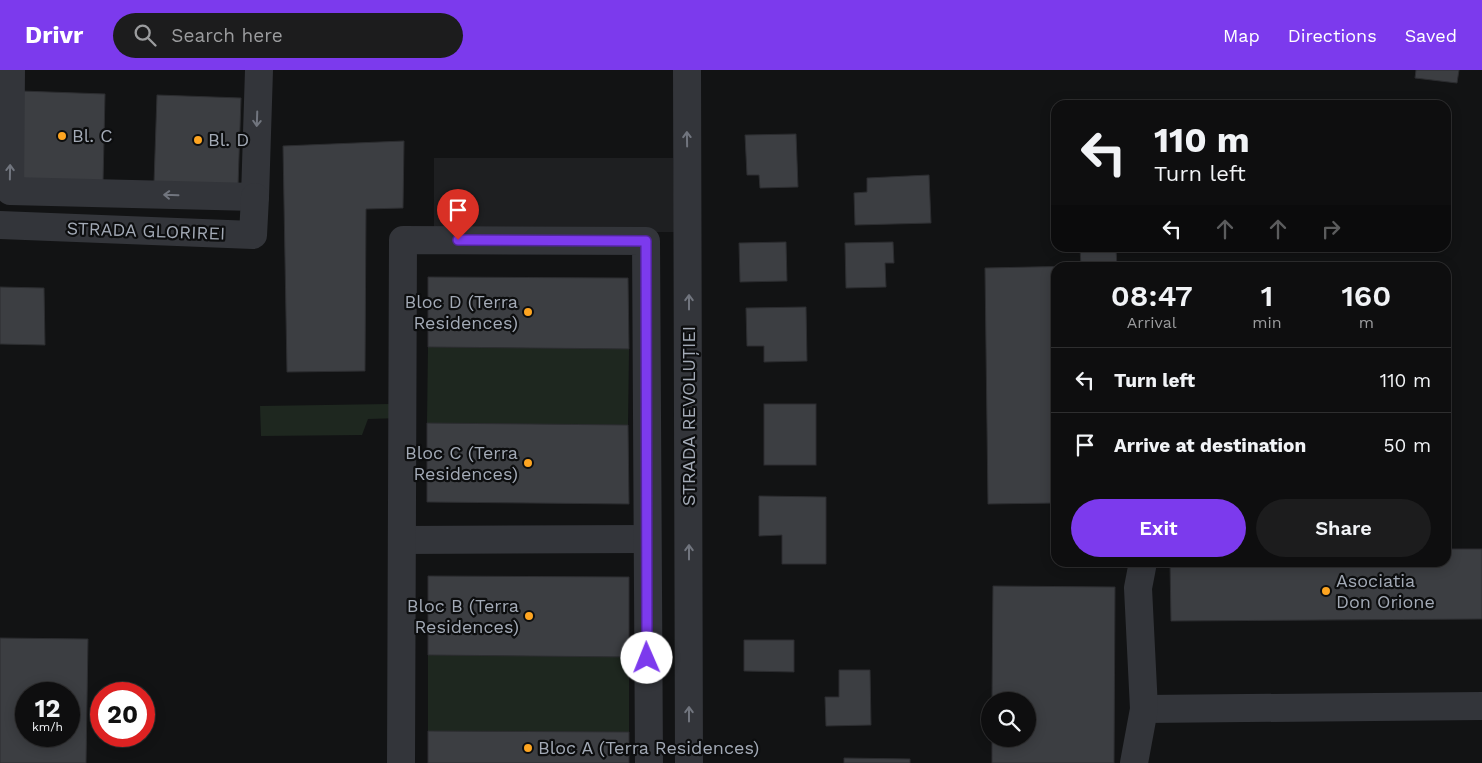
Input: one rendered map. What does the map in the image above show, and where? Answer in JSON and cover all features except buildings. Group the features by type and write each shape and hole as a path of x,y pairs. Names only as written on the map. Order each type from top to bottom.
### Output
{"street":[{"path":"11,70 10,191 255,198 259,70"},
{"name":"STRADA REVOLUȚIEI","path":"687,70 689,763"},
{"name":"STRADA GLORIREI","path":"0,226 253,235 255,198"},
{"path":"401,763 403,240 646,241 646,539 649,763"},
{"path":"402,540 646,539"},
{"path":"1134,763 1144,709 1138,588 1142,567"},
{"path":"1144,709 1482,706"}],"shaded area":[{"path":"434,158 673,158 675,232 434,233"},
{"path":"428,347 629,349 628,425 427,423"},
{"path":"389,404 402,418 368,419 362,435 261,436 260,406"},
{"path":"428,655 629,657 629,732 428,731"}],"place":[{"name":"Bl. C","path":"62,136"},
{"name":"Bl. D","path":"198,140"},
{"name":"Bloc D (Terra Residences)","path":"528,312"},
{"name":"Bloc C (Terra Residences)","path":"528,463"},
{"name":"Asociatia Don Orione","path":"1326,591"},
{"name":"Bloc B (Terra Residences)","path":"529,616"},
{"name":"Bloc A (Terra Residences)","path":"528,748"}],"route":[{"path":"458,240 646,241 647,658"}]}
